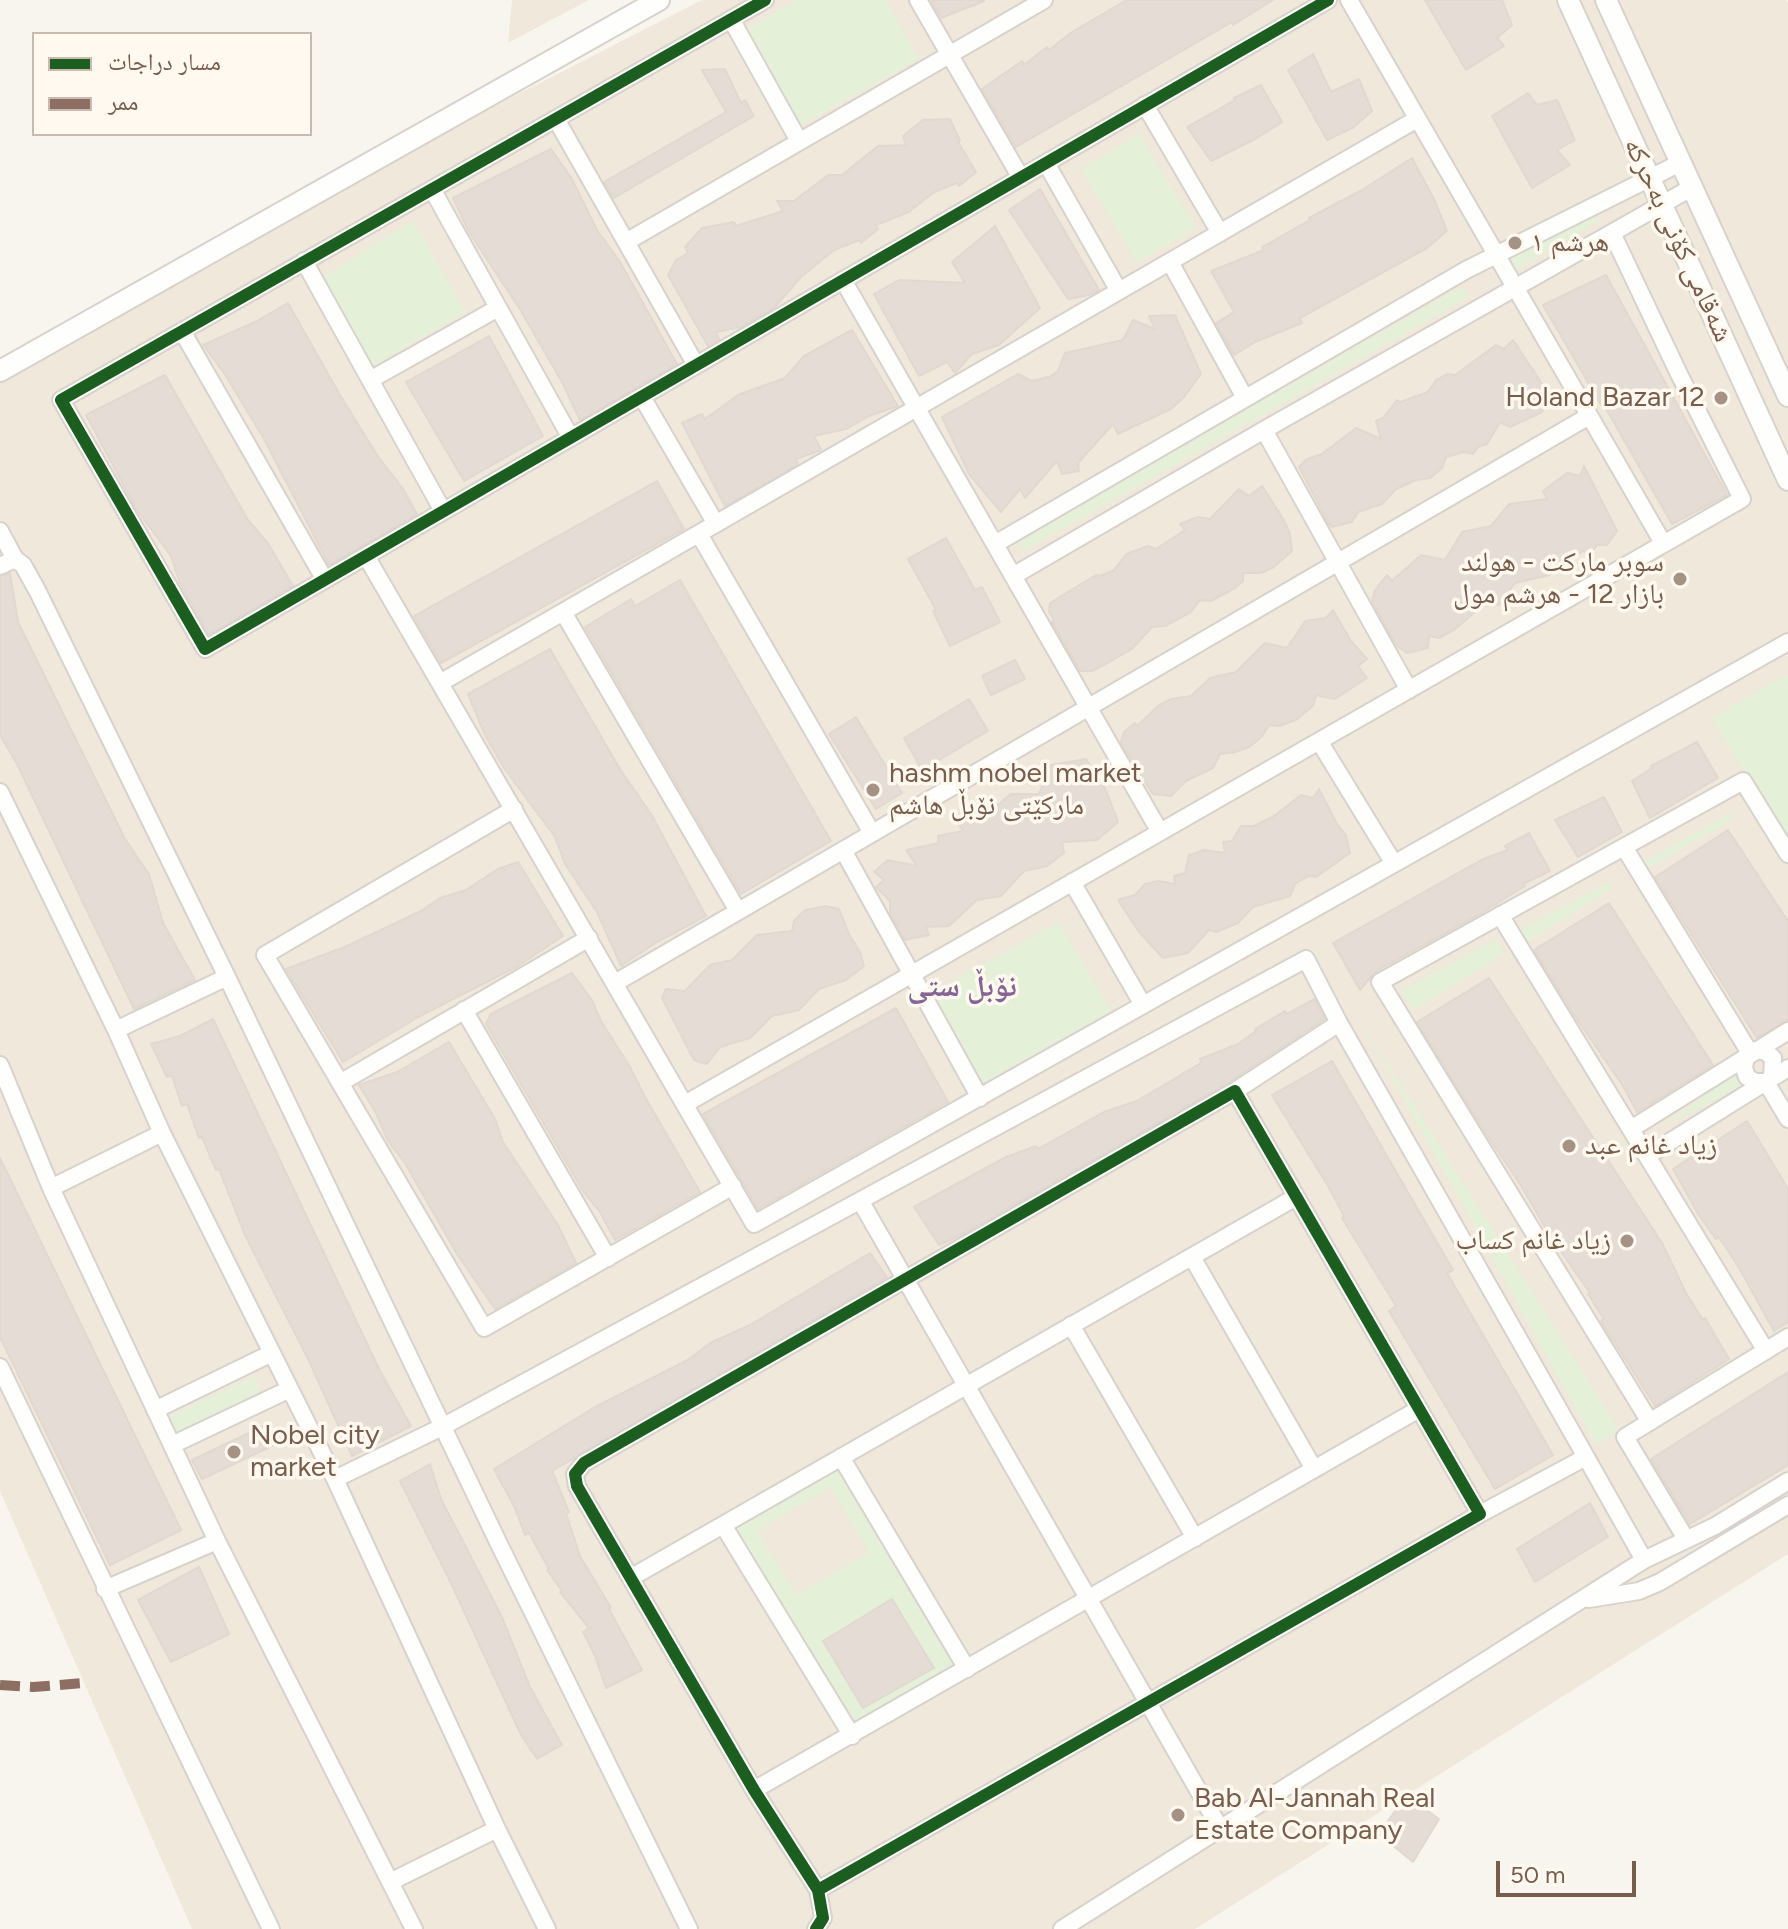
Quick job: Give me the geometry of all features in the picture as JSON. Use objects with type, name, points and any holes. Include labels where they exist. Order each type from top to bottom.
[{"type":"street","points":[[0,371],[659,0]]},
{"type":"street","points":[[765,0],[61,400],[205,649],[1328,0]]},
{"type":"street","points":[[918,0],[1021,178]]},
{"type":"street","points":[[626,242],[1044,0]]},
{"type":"street","points":[[1349,0],[1663,543]]},
{"type":"street","name":"شەقامی کۆنی بەحرکە","points":[[1568,0],[1788,480]]},
{"type":"street","name":"شەقامی کۆنی بەحرکە","points":[[1606,0],[1788,396]]},
{"type":"street","points":[[731,19],[799,141]]},
{"type":"street","points":[[1145,105],[1220,233]]},
{"type":"street","points":[[556,119],[696,365]]},
{"type":"street","points":[[440,683],[1417,119]]},
{"type":"street","points":[[1046,163],[1119,291]]},
{"type":"street","points":[[995,544],[1496,253],[1680,163]]},
{"type":"street","points":[[1013,576],[1514,286],[1691,188]]},
{"type":"street","points":[[432,189],[571,438]]},
{"type":"street","points":[[685,1104],[1742,499],[1612,233]]},
{"type":"street","points":[[304,261],[443,511]]},
{"type":"street","points":[[1170,262],[1245,398]]},
{"type":"street","points":[[843,280],[1160,832]]},
{"type":"street","points":[[370,380],[498,308]]},
{"type":"street","points":[[182,331],[325,580]]},
{"type":"street","points":[[642,397],[716,524]]},
{"type":"street","points":[[615,983],[1589,416]]},
{"type":"street","points":[[1264,430],[1409,690]]},
{"type":"street","points":[[0,531],[7,563],[23,565],[37,590],[689,1929]]},
{"type":"street","points":[[699,534],[872,833]]},
{"type":"street","points":[[366,556],[754,1224],[1788,642]]},
{"type":"street","points":[[563,612],[738,911]]},
{"type":"street","points":[[1319,741],[1393,862]]},
{"type":"street","points":[[1650,1422],[1380,982],[1743,781],[1788,854]]},
{"type":"street","points":[[0,792],[116,1030],[162,1133],[335,1479],[497,1829],[547,1929]]},
{"type":"street","points":[[514,809],[265,955],[484,1328],[733,1186]]},
{"type":"street","points":[[1624,847],[1751,1053]]},
{"type":"street","points":[[843,850],[980,1098]]},
{"type":"street","points":[[1072,882],[1143,1005]]},
{"type":"street","points":[[1500,915],[1766,1351]]},
{"type":"street","points":[[340,1083],[589,938]]},
{"type":"street","points":[[335,1479],[442,1427],[1306,959],[1339,1023],[1644,1560]]},
{"type":"street","points":[[116,1030],[227,977]]},
{"type":"street","points":[[464,1010],[608,1258]]},
{"type":"street","points":[[816,1929],[823,1918],[818,1890],[754,1790],[577,1486],[575,1474],[584,1463],[1235,1091],[1339,1023]]},
{"type":"street","points":[[1631,1129],[1788,1031]]},
{"type":"street","points":[[1751,1053],[1766,1052],[1773,1058],[1775,1067],[1769,1080]]},
{"type":"street","points":[[1751,1053],[1744,1068],[1747,1077],[1755,1082],[1769,1080]]},
{"type":"street","points":[[0,1065],[4,1084],[51,1188],[217,1541],[414,1929]]},
{"type":"street","points":[[1647,1156],[1788,1068]]},
{"type":"street","points":[[1769,1080],[1788,1119]]},
{"type":"street","points":[[1235,1091],[1480,1514]]},
{"type":"street","points":[[51,1188],[162,1133]]},
{"type":"street","points":[[632,1577],[1296,1197]]},
{"type":"street","points":[[861,1202],[1221,1830]]},
{"type":"street","points":[[1192,1257],[1314,1469]]},
{"type":"street","points":[[1071,1325],[1195,1538]]},
{"type":"street","points":[[1686,1539],[1625,1437],[1788,1337]]},
{"type":"street","points":[[155,1410],[272,1353]]},
{"type":"street","points":[[0,1367],[271,1929]]},
{"type":"street","points":[[172,1445],[290,1389]]},
{"type":"street","points":[[754,1790],[1419,1409]]},
{"type":"street","points":[[841,1457],[967,1669]]},
{"type":"street","points":[[818,1890],[1480,1514],[1586,1457]]},
{"type":"street","points":[[1062,1929],[1644,1560],[1715,1526],[1788,1481]]},
{"type":"street","points":[[1579,1602],[1639,1591],[1660,1582],[1788,1505]]},
{"type":"street","points":[[723,1525],[852,1736]]},
{"type":"street","points":[[105,1589],[217,1541]]},
{"type":"street","points":[[390,1882],[497,1829]]},
{"type":"shaded area","points":[[512,0],[589,0],[508,43]]},
{"type":"shaded area","points":[[702,0],[1785,0],[1788,3],[1788,1554],[1195,1929],[192,1929],[0,1491],[0,359]]},
{"type":"green space","points":[[796,0],[885,0],[919,59],[801,125],[747,29]]},
{"type":"green space","points":[[1139,134],[1196,228],[1137,263],[1081,169]]},
{"type":"green space","points":[[1593,211],[1598,221],[1510,273],[1502,262]]},
{"type":"green space","points":[[413,220],[465,312],[373,366],[322,278]]},
{"type":"green space","points":[[1462,286],[1469,297],[1024,551],[1017,542]]},
{"type":"green space","points":[[1788,674],[1788,843],[1711,718]]},
{"type":"green space","points":[[1733,812],[1735,818],[1640,873],[1637,866]]},
{"type":"green space","points":[[1609,882],[1612,888],[1521,946],[1514,933]]},
{"type":"green space","points":[[1059,922],[1111,1011],[981,1084],[929,994]]},
{"type":"green space","points":[[1496,939],[1504,953],[1414,1011],[1401,991]]},
{"type":"green space","points":[[1357,1015],[1620,1431],[1596,1445]]},
{"type":"green space","points":[[1735,1075],[1741,1088],[1659,1127]]},
{"type":"green space","points":[[254,1377],[262,1394],[176,1435],[167,1417]]},
{"type":"green space","points":[[841,1457],[967,1669],[852,1736],[723,1525]],"holes":[[[830,1487],[869,1552],[797,1595],[757,1531]],[[892,1600],[934,1667],[863,1708],[823,1640]]]},
{"type":"building","points":[[931,0],[984,0],[984,1],[941,18]]},
{"type":"building","points":[[1127,0],[1273,0],[1016,147],[982,89],[1022,61],[1024,65],[1047,47],[1049,50],[1072,32]]},
{"type":"building","points":[[1425,0],[1502,0],[1512,25],[1497,38],[1504,46],[1466,70]]},
{"type":"building","points":[[1313,54],[1331,92],[1359,79],[1372,111],[1354,127],[1327,140],[1288,70]]},
{"type":"building","points":[[725,69],[741,103],[745,100],[754,116],[614,198],[604,182],[726,112],[702,70]]},
{"type":"building","points":[[1261,85],[1282,122],[1211,161],[1187,127]]},
{"type":"building","points":[[1528,93],[1537,105],[1557,100],[1575,140],[1557,150],[1570,165],[1532,188],[1492,116]]},
{"type":"building","points":[[950,119],[958,142],[976,172],[959,186],[957,183],[934,192],[909,212],[876,225],[878,229],[861,243],[860,240],[834,250],[801,277],[775,307],[741,327],[716,332],[719,339],[708,346],[668,275],[676,260],[688,253],[685,247],[702,228],[734,222],[736,226],[783,211],[777,201],[794,201],[828,175],[842,175],[878,146],[906,145],[903,136],[923,120]]},
{"type":"building","points":[[551,149],[572,179],[597,230],[620,262],[677,364],[580,420],[562,382],[521,311],[469,232],[453,198]]},
{"type":"building","points":[[1412,158],[1447,231],[1427,248],[1300,318],[1302,323],[1255,342],[1234,355],[1216,323],[1234,312],[1211,271],[1264,250],[1262,247]]},
{"type":"building","points":[[1040,189],[1099,290],[1090,295],[1068,299],[1009,210]]},
{"type":"building","points":[[995,226],[1040,308],[999,345],[972,354],[955,373],[947,362],[919,376],[874,294],[899,280],[965,283],[952,262]]},
{"type":"building","points":[[1606,275],[1727,495],[1672,524],[1543,305]]},
{"type":"building","points":[[288,303],[340,395],[417,514],[329,565],[263,437],[203,345],[255,322]]},
{"type":"building","points":[[1175,315],[1201,374],[1184,397],[1171,409],[1118,434],[1113,424],[1078,463],[1079,471],[1062,474],[1057,461],[1025,498],[1020,489],[1001,512],[969,474],[942,417],[1018,374],[1032,381],[1049,377],[1058,371],[1065,353],[1123,340],[1133,320],[1155,329],[1149,316]]},
{"type":"building","points":[[852,330],[898,406],[869,416],[846,429],[814,436],[821,450],[796,459],[798,464],[725,506],[682,423],[702,414],[705,419],[738,395],[785,378],[804,356]]},
{"type":"building","points":[[489,336],[543,436],[464,481],[406,382]]},
{"type":"building","points":[[1513,340],[1545,388],[1547,402],[1542,412],[1510,427],[1500,422],[1487,444],[1478,447],[1473,454],[1464,452],[1446,457],[1442,468],[1430,478],[1416,480],[1396,489],[1382,504],[1358,512],[1352,522],[1332,527],[1299,467],[1356,428],[1381,439],[1376,421],[1383,418],[1397,400],[1400,402],[1428,392],[1436,380],[1448,374],[1455,375],[1496,345],[1504,349]]},
{"type":"building","points":[[165,375],[248,520],[267,542],[293,586],[209,634],[180,583],[171,556],[137,510],[86,415]]},
{"type":"building","points":[[1584,466],[1617,531],[1607,545],[1597,545],[1591,554],[1583,551],[1550,575],[1515,583],[1499,605],[1482,606],[1454,630],[1439,638],[1429,636],[1428,648],[1407,653],[1396,645],[1372,601],[1375,590],[1387,575],[1392,581],[1421,555],[1445,560],[1462,532],[1491,526],[1509,504],[1547,499],[1543,491],[1567,473],[1580,476]]},
{"type":"building","points":[[657,481],[684,529],[441,663],[414,616]]},
{"type":"building","points":[[1262,486],[1284,520],[1292,551],[1274,567],[1261,573],[1243,573],[1243,581],[1235,588],[1211,601],[1200,600],[1191,612],[1165,626],[1152,627],[1132,649],[1104,665],[1092,671],[1080,671],[1052,622],[1050,603],[1096,575],[1114,570],[1126,554],[1148,546],[1156,549],[1185,530],[1180,524],[1198,517],[1210,519],[1239,489],[1249,496]]},
{"type":"building","points":[[946,538],[975,590],[982,587],[1000,622],[950,646],[933,611],[936,610],[908,559]]},
{"type":"building","points":[[10,573],[18,622],[125,839],[149,874],[163,923],[195,980],[134,1009],[17,764],[0,735],[0,577]]},
{"type":"building","points":[[680,580],[831,841],[741,894],[585,627],[631,599],[635,606]]},
{"type":"building","points":[[1333,610],[1351,641],[1367,659],[1358,666],[1367,678],[1335,699],[1316,695],[1313,706],[1296,720],[1279,726],[1269,725],[1251,746],[1220,754],[1213,768],[1186,781],[1171,796],[1153,794],[1137,770],[1140,768],[1134,764],[1121,742],[1124,732],[1135,723],[1137,726],[1158,706],[1171,699],[1191,696],[1210,678],[1236,672],[1265,643],[1287,648],[1305,621],[1326,618]]},
{"type":"building","points":[[550,649],[620,769],[651,814],[706,916],[657,942],[621,966],[597,912],[565,864],[555,837],[504,768],[485,735],[468,694]]},
{"type":"building","points":[[1015,660],[1025,679],[991,695],[982,676]]},
{"type":"building","points":[[969,699],[988,731],[922,770],[904,738]]},
{"type":"building","points":[[856,717],[902,793],[876,809],[829,734]]},
{"type":"building","points":[[1697,742],[1718,778],[1650,818],[1632,781],[1651,766]]},
{"type":"building","points":[[1086,759],[1106,790],[1118,822],[1097,840],[1062,842],[1064,853],[1047,866],[1024,871],[1001,896],[977,900],[949,926],[926,927],[929,935],[905,940],[890,913],[890,901],[876,887],[884,880],[874,872],[888,860],[917,866],[906,850],[939,843],[938,836],[963,831],[956,819],[983,817],[1011,794],[1039,794],[1051,765]]},
{"type":"building","points":[[1319,789],[1346,835],[1350,853],[1316,877],[1309,876],[1295,884],[1290,896],[1253,907],[1238,923],[1216,932],[1209,930],[1188,953],[1163,958],[1139,932],[1118,900],[1135,895],[1145,884],[1158,881],[1175,884],[1174,876],[1185,873],[1189,855],[1204,850],[1225,853],[1223,842],[1232,841],[1241,826],[1254,826],[1274,816],[1301,795],[1313,798]]},
{"type":"building","points":[[1604,797],[1622,832],[1578,857],[1555,820]]},
{"type":"building","points":[[1728,830],[1788,921],[1788,1020],[1757,1038],[1655,877]]},
{"type":"building","points":[[1529,833],[1550,871],[1385,966],[1374,973],[1360,990],[1333,943],[1483,859],[1508,850],[1505,846]]},
{"type":"building","points":[[518,862],[563,936],[518,966],[420,1016],[343,1062],[286,969],[347,946],[421,911],[440,898],[466,890],[498,869]]},
{"type":"building","points":[[1609,903],[1713,1065],[1637,1112],[1534,950]]},
{"type":"building","points":[[826,906],[839,909],[864,966],[846,980],[819,989],[799,1010],[772,1016],[750,1038],[720,1047],[707,1064],[694,1060],[662,998],[666,989],[685,991],[710,965],[732,960],[757,935],[792,931],[794,921],[805,910]]},
{"type":"building","points":[[572,973],[592,1000],[601,1021],[700,1192],[615,1240],[486,1024],[491,1014]]},
{"type":"building","points":[[1489,978],[1662,1243],[1686,1293],[1729,1359],[1655,1406],[1601,1321],[1604,1319],[1590,1293],[1552,1239],[1417,1022]]},
{"type":"building","points":[[1314,999],[1325,1019],[1229,1082],[959,1236],[939,1245],[914,1207],[1006,1157],[1036,1146],[1038,1149],[1104,1112],[1137,1101],[1201,1063],[1200,1059],[1238,1044],[1255,1029],[1285,1011],[1287,1014]]},
{"type":"building","points":[[896,1008],[948,1102],[758,1209],[703,1114]]},
{"type":"building","points":[[213,1019],[379,1369],[411,1426],[352,1456],[310,1363],[245,1235],[219,1169],[216,1170],[202,1137],[199,1138],[187,1104],[182,1106],[172,1076],[167,1077],[151,1044],[180,1036]]},
{"type":"building","points":[[449,1042],[495,1119],[503,1142],[558,1225],[576,1263],[495,1309],[457,1254],[405,1163],[388,1141],[359,1085],[397,1072]]},
{"type":"building","points":[[1332,1061],[1453,1270],[1447,1273],[1553,1455],[1495,1489],[1389,1311],[1396,1306],[1272,1095]]},
{"type":"building","points":[[1747,1121],[1788,1189],[1788,1322],[1774,1331],[1738,1266],[1719,1237],[1716,1239],[1700,1217],[1673,1169]]},
{"type":"building","points":[[0,1158],[181,1530],[110,1565],[0,1337]]},
{"type":"building","points":[[870,1253],[887,1277],[552,1471],[569,1512],[566,1513],[580,1556],[642,1670],[606,1688],[583,1632],[589,1628],[560,1592],[529,1533],[525,1535],[494,1469],[595,1407],[686,1361],[712,1342],[750,1325]]},
{"type":"building","points":[[1788,1372],[1788,1465],[1690,1524],[1651,1459]]},
{"type":"building","name":"Nobel city market","points":[[268,1424],[276,1444],[202,1479],[192,1460]]},
{"type":"building","points":[[430,1464],[441,1499],[502,1617],[530,1687],[562,1745],[537,1759],[521,1735],[400,1481]]},
{"type":"building","points":[[1590,1503],[1608,1537],[1535,1582],[1517,1549]]},
{"type":"building","points":[[199,1567],[229,1634],[171,1662],[138,1600]]},
{"type":"building","points":[[892,1599],[934,1668],[863,1708],[823,1641]]},
{"type":"building","points":[[1406,1795],[1439,1819],[1413,1862],[1379,1834]]},
{"type":"marked path","points":[[0,1685],[33,1687],[84,1683]]},
{"type":"cycle path","points":[[765,0],[61,400],[205,649],[1328,0]]},
{"type":"cycle path","points":[[816,1929],[823,1918],[818,1890],[754,1790],[577,1486],[575,1474],[584,1463],[1235,1091],[1480,1514],[818,1890]]},
{"type":"place","name":"هرشم ١","points":[[1515,243]]},
{"type":"place","name":"Holand Bazar 12","points":[[1721,398]]},
{"type":"place","name":"سوبر ماركت - هولند بازار 12 - هرشم مول","points":[[1680,579]]},
{"type":"place","name":"hashm nobel market مارکێتی نۆبڵ هاشم","points":[[873,790]]},
{"type":"place","name":"زياد غانم عبد","points":[[1569,1146]]},
{"type":"place","name":"زياد غانم كساب","points":[[1627,1241]]},
{"type":"place","name":"Nobel city market","points":[[234,1452]]},
{"type":"place","name":"Bab Al-Jannah Real Estate Company","points":[[1178,1815]]},
{"type":"district","name":"نۆبڵ ستی","points":[[962,987]]}]
